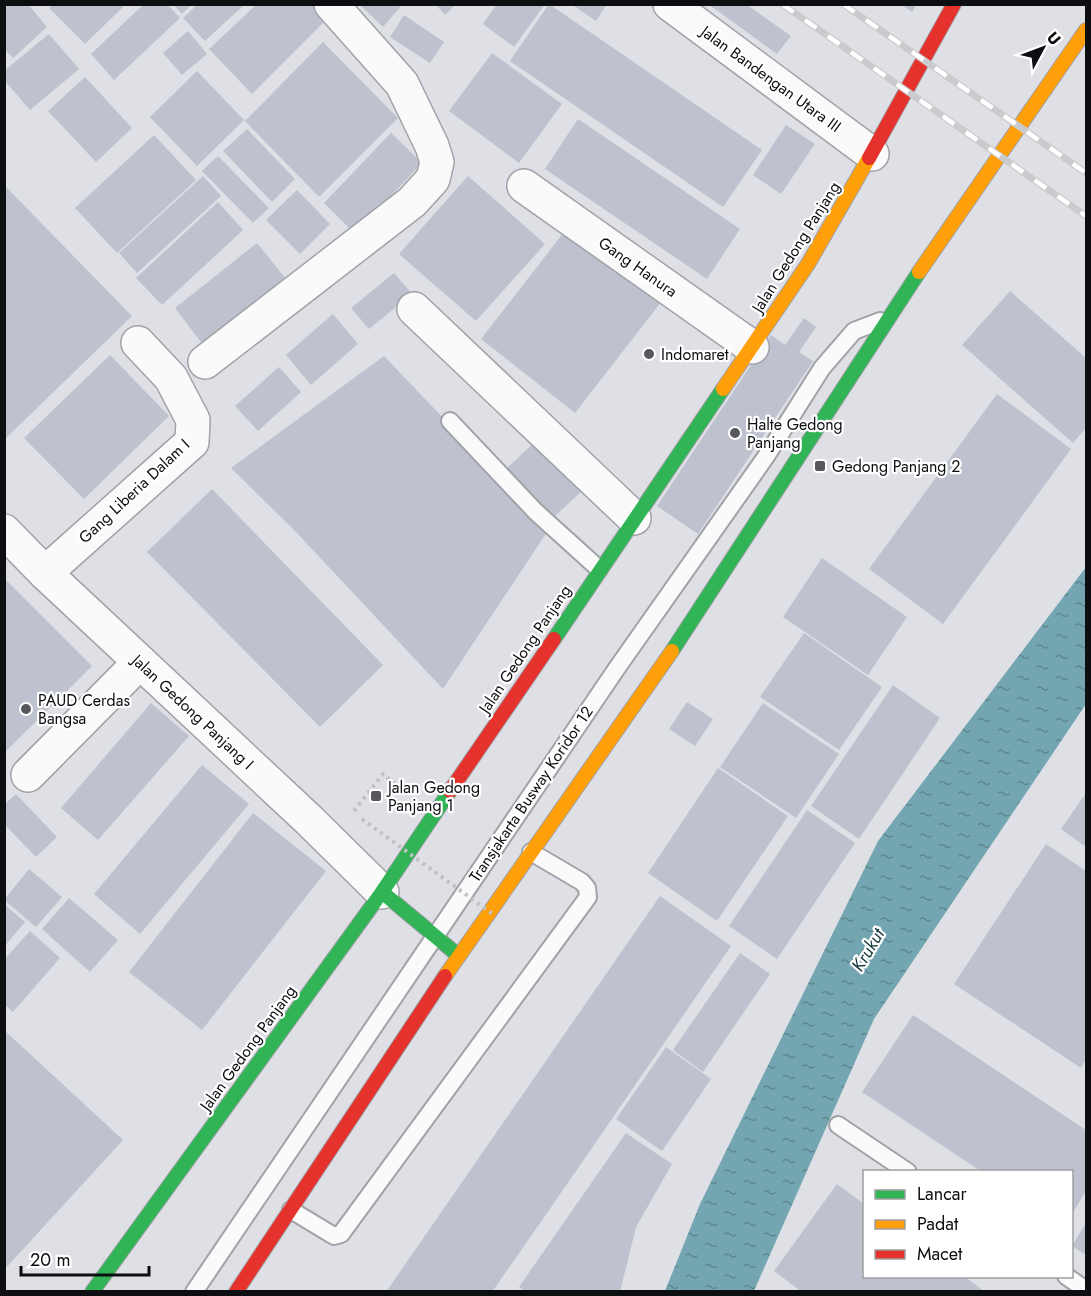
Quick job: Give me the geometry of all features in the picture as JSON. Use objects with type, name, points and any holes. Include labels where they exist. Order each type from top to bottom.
[{"type":"main road","name":"Jalan Gedong Panjang","points":[[92,1292],[382,892],[599,568],[808,264],[872,154],[954,4]]},
{"type":"main road","points":[[241,1290],[291,1210],[459,956],[665,662],[887,318],[1086,30]]},
{"type":"main road","points":[[382,892],[459,956]]},
{"type":"street","points":[[205,362],[412,202],[433,179],[437,162],[432,146],[402,84],[331,4]]},
{"type":"street","name":"Jalan Bandengan Utara III","points":[[670,4],[872,154]]},
{"type":"street","name":"Gang Hanura","points":[[524,186],[752,347]]},
{"type":"street","points":[[414,309],[633,518]]},
{"type":"street","name":"Gang Liberia Dalam I","points":[[45,573],[192,442],[193,420],[171,378],[138,342]]},
{"type":"street","name":"Jalan Gedong Panjang I","points":[[4,531],[45,573],[382,892]]},
{"type":"street","points":[[28,775],[140,662]]},
{"type":"lane","name":"Transjakarta Busway Koridor 12","points":[[194,1292],[617,668],[767,455],[822,368],[854,330],[887,318]]},
{"type":"lane","points":[[450,421],[536,512],[599,568]]},
{"type":"lane","points":[[291,1210],[334,1236],[341,1234],[588,897],[587,888],[582,882],[531,852]]},
{"type":"lane","points":[[838,1125],[905,1170]]},
{"type":"lane","points":[[1069,1278],[1086,1290]]},
{"type":"path","points":[[353,812],[383,774]]},
{"type":"path","points":[[362,819],[494,915]]},
{"type":"water","name":"Krukut","points":[[1086,567],[1086,704],[874,1019],[754,1291],[665,1291],[700,1204],[878,841]]},
{"type":"building","points":[[4,4],[28,4],[47,27],[13,58],[4,49]]},
{"type":"building","points":[[53,4],[126,4],[85,44],[49,8]]},
{"type":"building","points":[[144,4],[167,4],[180,18],[114,80],[91,54]]},
{"type":"building","points":[[173,4],[192,4],[182,14]]},
{"type":"building","points":[[198,4],[245,4],[205,41],[183,18]]},
{"type":"building","points":[[257,4],[319,4],[330,16],[252,94],[209,49]]},
{"type":"building","points":[[359,4],[403,4],[383,27]]},
{"type":"building","points":[[435,4],[456,4],[445,15]]},
{"type":"building","points":[[497,4],[545,4],[514,47],[483,24]]},
{"type":"building","points":[[549,4],[762,150],[723,207],[510,61]]},
{"type":"building","points":[[571,4],[607,4],[596,21]]},
{"type":"building","points":[[708,4],[746,4],[791,36],[777,54]]},
{"type":"building","points":[[900,4],[917,4],[912,12]]},
{"type":"building","points":[[404,15],[444,42],[430,63],[390,37]]},
{"type":"building","points":[[188,31],[207,54],[182,75],[163,53]]},
{"type":"building","points":[[49,34],[79,69],[30,110],[4,80],[4,71]]},
{"type":"building","points":[[323,42],[398,118],[319,197],[245,121]]},
{"type":"building","points":[[492,53],[562,104],[519,163],[449,111]]},
{"type":"building","points":[[197,71],[244,120],[197,166],[150,117]]},
{"type":"building","points":[[85,77],[132,128],[96,162],[48,111]]},
{"type":"building","points":[[578,119],[740,229],[707,279],[545,169]]},
{"type":"building","points":[[786,125],[815,144],[781,194],[753,175]]},
{"type":"building","points":[[247,129],[295,179],[272,202],[223,151]]},
{"type":"building","points":[[391,133],[422,163],[355,234],[324,203]]},
{"type":"building","points":[[154,135],[196,180],[117,253],[75,208]]},
{"type":"building","points":[[218,156],[269,208],[253,223],[202,171]]},
{"type":"building","points":[[203,176],[221,196],[137,273],[119,253]]},
{"type":"building","points":[[468,176],[545,244],[476,321],[399,254]]},
{"type":"building","points":[[4,185],[132,316],[4,440]]},
{"type":"building","points":[[297,190],[330,224],[300,254],[266,220]]},
{"type":"building","points":[[218,202],[243,230],[162,305],[136,278]]},
{"type":"building","points":[[571,223],[665,297],[575,413],[481,339]]},
{"type":"building","points":[[257,243],[287,280],[204,346],[175,308]]},
{"type":"building","points":[[394,273],[412,294],[369,329],[351,308]]},
{"type":"building","points":[[1010,291],[1086,358],[1086,428],[1073,443],[962,345]]},
{"type":"building","points":[[333,314],[358,344],[311,385],[286,355]]},
{"type":"building","name":"Halte Gedong Panjang","points":[[804,318],[816,327],[799,352],[813,361],[698,534],[657,506],[771,335],[785,345]]},
{"type":"building","points":[[110,355],[169,416],[84,499],[24,438]]},
{"type":"building","points":[[384,356],[549,529],[443,689],[295,531],[231,468]]},
{"type":"building","points":[[279,367],[301,392],[258,431],[235,406]]},
{"type":"building","points":[[997,394],[1071,449],[943,624],[869,569]]},
{"type":"building","points":[[539,438],[586,487],[550,521],[504,471]]},
{"type":"building","points":[[212,489],[383,665],[320,727],[147,552]]},
{"type":"building","points":[[822,558],[907,617],[868,675],[783,617]]},
{"type":"building","name":"PAUD Cerdas Bangsa","points":[[4,578],[92,666],[4,753]]},
{"type":"building","points":[[804,633],[882,687],[839,750],[760,697]]},
{"type":"building","points":[[893,685],[940,718],[859,839],[811,806]]},
{"type":"building","points":[[687,702],[713,719],[695,746],[669,729]]},
{"type":"building","points":[[151,703],[189,736],[98,840],[61,808]]},
{"type":"building","points":[[763,703],[839,754],[796,818],[720,767]]},
{"type":"building","points":[[202,765],[249,804],[140,934],[94,894]]},
{"type":"building","points":[[718,768],[788,816],[717,921],[648,873]]},
{"type":"building","points":[[1086,793],[1086,847],[1061,829]]},
{"type":"building","points":[[16,794],[57,837],[36,857],[4,824],[4,805]]},
{"type":"building","points":[[807,810],[855,843],[777,959],[729,926]]},
{"type":"building","points":[[253,813],[326,871],[202,1030],[129,972]]},
{"type":"building","points":[[1046,844],[1086,871],[1086,1059],[1081,1068],[954,984]]},
{"type":"building","points":[[29,869],[62,897],[36,927],[4,900]]},
{"type":"building","points":[[660,896],[731,946],[554,1203],[492,1292],[386,1292]]},
{"type":"building","points":[[69,898],[118,940],[90,972],[42,929]]},
{"type":"building","points":[[4,904],[25,922],[4,947]]},
{"type":"building","points":[[30,931],[60,958],[13,1012],[4,1004],[4,960]]},
{"type":"building","points":[[740,953],[770,974],[703,1072],[673,1050]]},
{"type":"building","points":[[913,1015],[1086,1130],[1086,1191],[1073,1212],[1073,1170],[979,1170],[862,1092]]},
{"type":"building","points":[[4,1030],[123,1140],[4,1270]]},
{"type":"building","points":[[666,1047],[711,1079],[662,1151],[616,1119]]},
{"type":"building","points":[[626,1133],[672,1164],[636,1227],[620,1292],[526,1292],[519,1287]]},
{"type":"building","points":[[837,1184],[863,1203],[863,1278],[967,1278],[985,1292],[802,1292],[774,1271]]},
{"type":"building","points":[[1086,1223],[1086,1255],[1073,1244]]},
{"type":"railway","points":[[782,4],[1086,216]]},
{"type":"railway","points":[[843,4],[1086,173]]},
{"type":"traffic: fast","points":[[672,651],[919,272]]},
{"type":"traffic: fast","points":[[554,639],[723,389]]},
{"type":"traffic: fast","points":[[92,1292],[382,892],[450,791]]},
{"type":"traffic: fast","points":[[382,892],[459,956]]},
{"type":"traffic: slow","points":[[919,272],[1086,30]]},
{"type":"traffic: slow","points":[[723,389],[808,264],[869,158]]},
{"type":"traffic: slow","points":[[445,976],[672,651]]},
{"type":"traffic: jam","points":[[869,158],[954,4]]},
{"type":"traffic: jam","points":[[450,791],[554,639]]},
{"type":"traffic: jam","points":[[236,1292],[445,976]]},
{"type":"place","name":"Indomaret","points":[[649,354]]},
{"type":"place","name":"Halte Gedong Panjang","points":[[735,433]]},
{"type":"place","name":"Gedong Panjang 2","points":[[820,466]]},
{"type":"place","name":"PAUD Cerdas Bangsa","points":[[26,709]]},
{"type":"place","name":"Jalan Gedong Panjang 1","points":[[376,796]]}]
